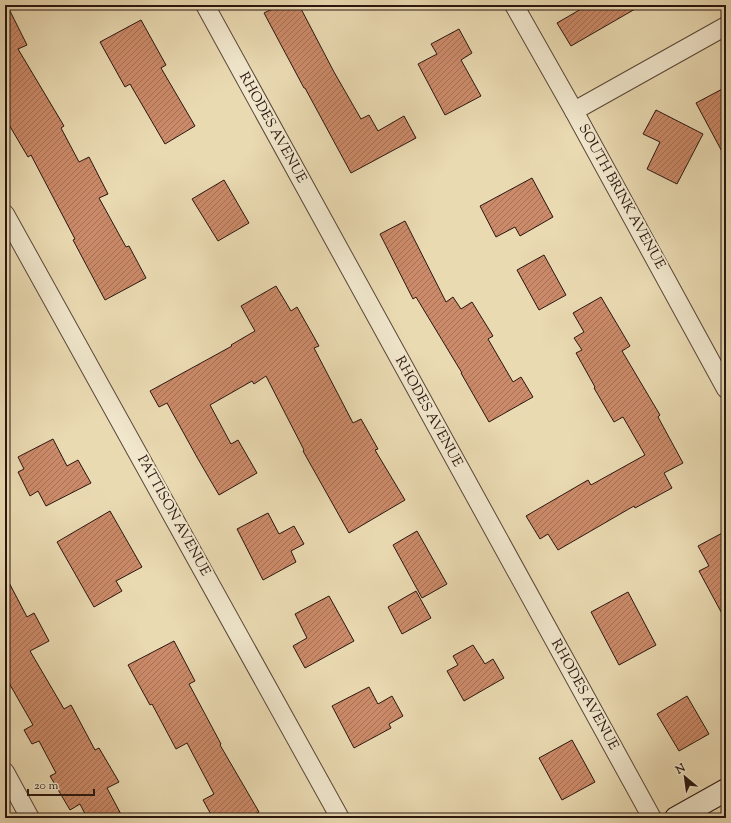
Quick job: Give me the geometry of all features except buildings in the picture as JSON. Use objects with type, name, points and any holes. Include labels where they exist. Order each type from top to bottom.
[{"type":"street","name":"RHODES AVENUE","points":[[205,5],[652,818]]},
{"type":"street","name":"SOUTH BRINK AVENUE","points":[[514,5],[574,111],[726,389]]},
{"type":"street","points":[[574,111],[726,26]]},
{"type":"street","name":"PATTISON AVENUE","points":[[5,214],[340,818]]},
{"type":"street","points":[[5,772],[30,818]]},
{"type":"street","points":[[676,818],[726,790]]}]
